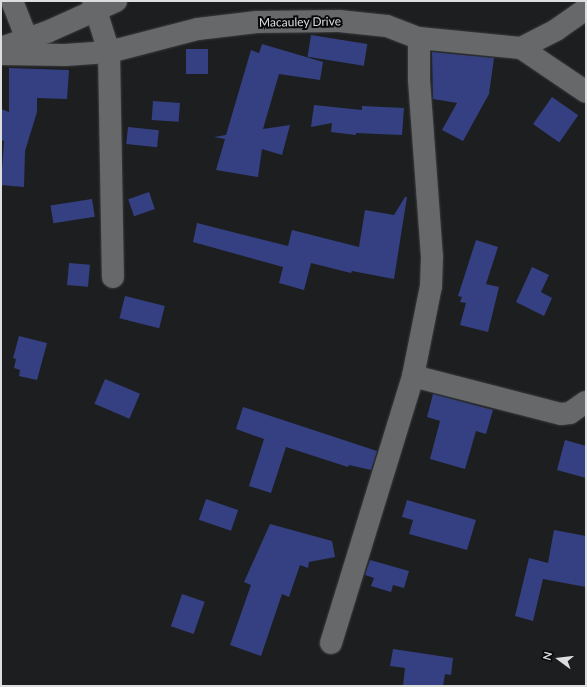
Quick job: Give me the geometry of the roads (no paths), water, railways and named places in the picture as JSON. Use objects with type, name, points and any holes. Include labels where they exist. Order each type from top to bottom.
[{"type":"street","points":[[12,1],[27,39]]},
{"type":"street","points":[[1,48],[27,39],[94,6],[116,1]]},
{"type":"street","points":[[94,6],[109,52],[112,277]]},
{"type":"street","points":[[521,48],[556,30],[586,10]]},
{"type":"street","name":"Macauley Drive","points":[[1,54],[65,55],[109,52],[198,29],[257,22],[339,21],[387,26],[419,38],[521,48],[586,92]]},
{"type":"street","points":[[331,643],[413,376],[431,286],[432,257],[419,80],[419,38]]},
{"type":"street","points":[[413,376],[561,414],[570,413],[586,402]]}]
